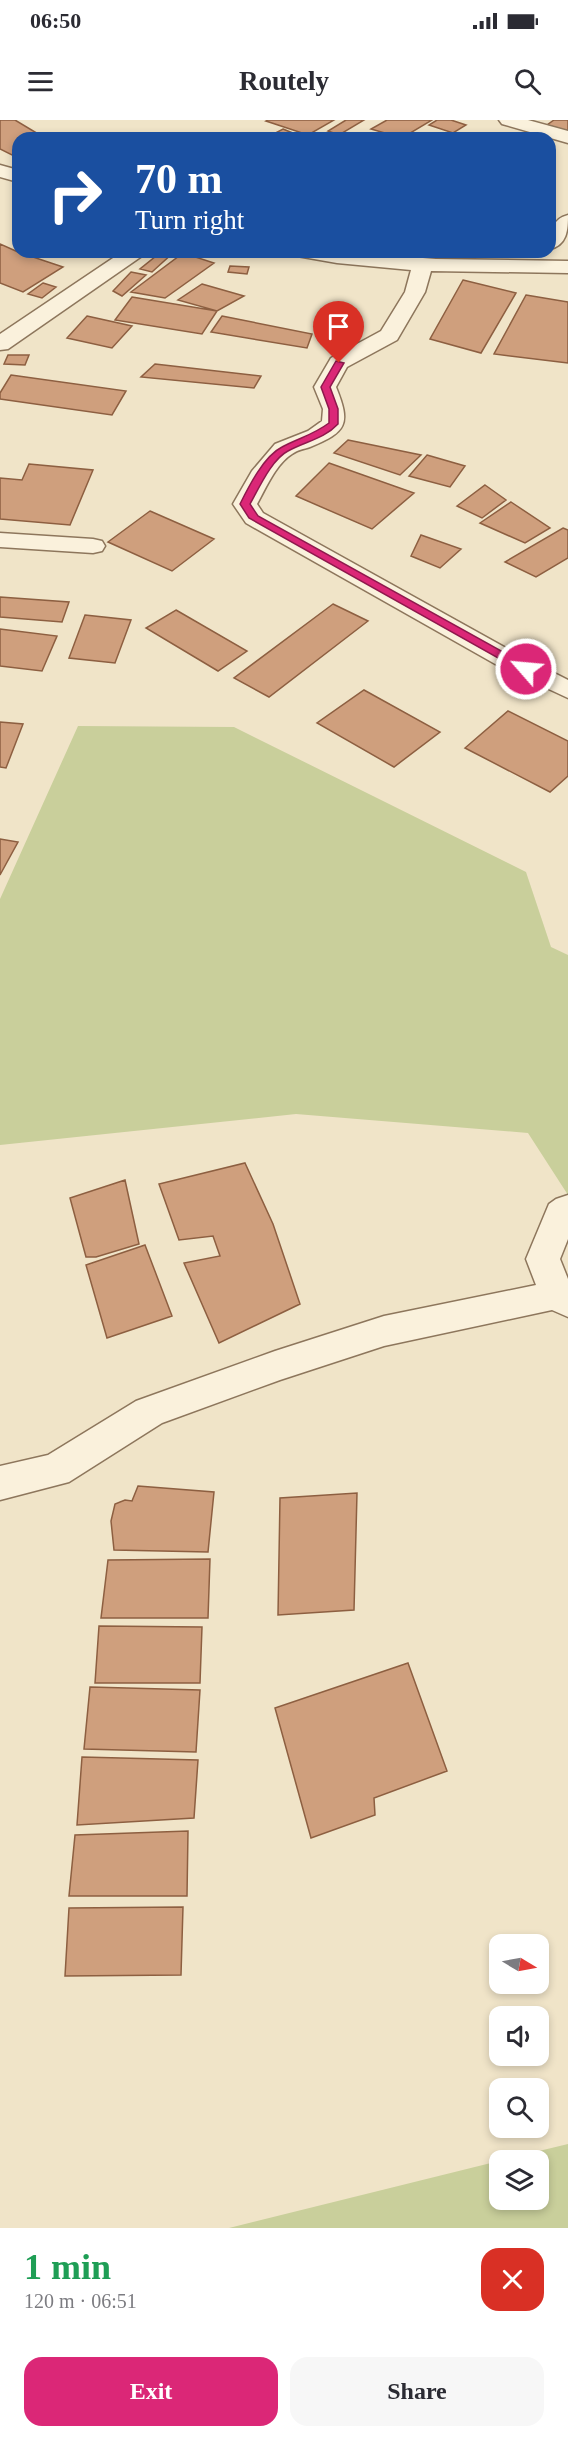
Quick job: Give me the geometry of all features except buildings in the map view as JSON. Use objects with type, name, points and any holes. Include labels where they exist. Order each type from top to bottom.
[{"type":"street","points":[[508,120],[550,132]]},
{"type":"street","points":[[556,236],[568,221]]},
{"type":"street","points":[[0,345],[126,258]]},
{"type":"street","points":[[336,258],[423,265],[568,266]]},
{"type":"street","points":[[554,258],[568,266]]},
{"type":"street","points":[[423,265],[415,292],[389,335],[339,363],[326,387],[334,409],[333,424],[316,436],[283,450],[260,476],[245,504],[254,518],[506,659],[568,690]]},
{"type":"street","points":[[0,540],[93,546]]},
{"type":"street","points":[[0,1483],[56,1470],[149,1412],[275,1366],[384,1331],[562,1299],[543,1259],[561,1214],[568,1208]]},
{"type":"green space","points":[[78,726],[234,727],[526,872],[551,947],[568,955],[568,1195],[528,1133],[296,1114],[0,1145],[0,899]]},
{"type":"green space","points":[[568,2144],[568,2228],[229,2228],[489,2163],[489,2210],[549,2210],[549,2150],[543,2150]]},
{"type":"route","points":[[339,363],[326,387],[334,409],[333,424],[316,436],[283,450],[260,476],[245,504],[254,518],[526,669]]}]
